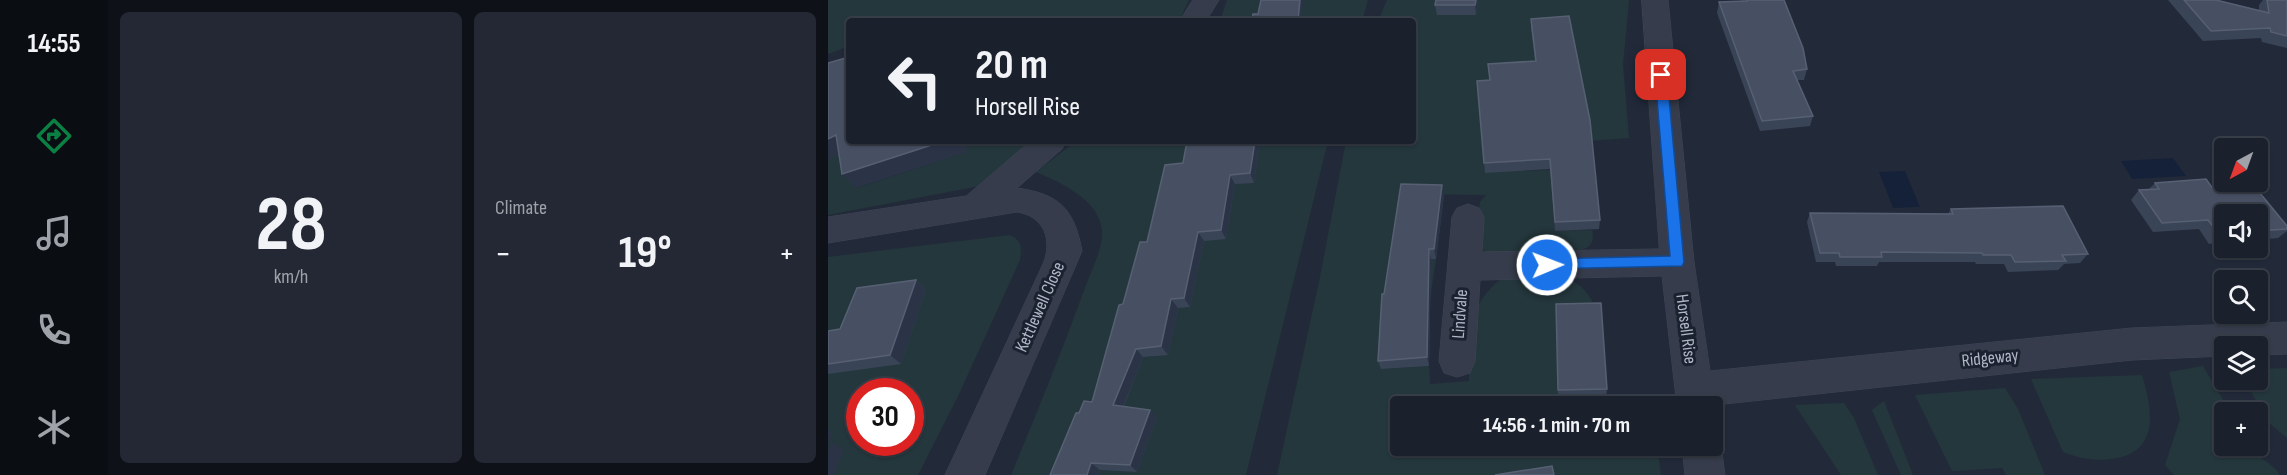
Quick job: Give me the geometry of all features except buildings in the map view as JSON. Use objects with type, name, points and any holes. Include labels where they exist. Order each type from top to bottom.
[{"type":"street","points":[[1195,18],[1206,0]]},
{"type":"street","name":"Horsell Rise","points":[[1655,0],[1677,262],[1695,396]]},
{"type":"street","points":[[974,207],[1048,144]]},
{"type":"street","name":"Kettlewell Close","points":[[828,230],[1017,200],[1037,203],[1060,226],[1065,251],[965,475]]},
{"type":"street","name":"Lindvale","points":[[1457,361],[1468,218]]},
{"type":"street","name":"Lindvale","points":[[1464,266],[1677,262]]},
{"type":"street","name":"Ridgeway","points":[[1711,396],[2133,344],[2287,338]]},
{"type":"street","points":[[1702,456],[1705,475]]},
{"type":"green space","points":[[828,0],[1189,0],[1180,18],[846,18],[846,47],[828,54]]},
{"type":"green space","points":[[1227,0],[1368,0],[1363,18],[1221,18]]},
{"type":"green space","points":[[1387,0],[1629,0],[1623,65],[1629,138],[1508,147],[1509,171],[1550,170],[1555,231],[1592,230],[1591,244],[1584,249],[1495,255],[1486,252],[1478,245],[1476,233],[1480,202],[1486,195],[1404,194],[1394,258],[1436,259],[1430,300],[1381,369],[1429,366],[1430,384],[1469,381],[1471,341],[1476,311],[1491,288],[1504,278],[1553,277],[1570,280],[1584,290],[1596,308],[1556,314],[1558,396],[1390,396],[1390,456],[1658,456],[1661,475],[1277,475],[1319,282],[1345,144],[1416,144],[1416,18],[1379,18]]},
{"type":"green space","points":[[850,144],[857,188],[966,152],[965,144],[1035,144],[990,184],[828,215],[828,151]]},
{"type":"green space","points":[[1072,144],[1327,144],[1246,475],[1011,475],[1058,359],[1096,260],[1102,238],[1100,220],[1087,201],[1067,187],[1036,172]]},
{"type":"green space","points":[[1010,235],[1017,240],[1021,251],[1020,260],[959,394],[918,475],[828,475],[828,257]]},
{"type":"green space","points":[[2203,366],[2214,385],[2214,390],[2217,390],[2224,402],[2214,402],[2214,456],[2259,456],[2280,475],[2174,475],[2165,465],[2180,419],[2169,372]]},
{"type":"green space","points":[[2287,368],[2287,438],[2268,422],[2268,402],[2257,402],[2250,390],[2268,390],[2268,369]]},
{"type":"green space","points":[[2142,375],[2150,413],[2146,436],[2140,446],[2131,453],[2103,460],[2083,458],[2063,452],[2031,379]]},
{"type":"green space","points":[[2005,388],[2018,409],[2045,475],[2006,475],[2002,468],[1952,471],[1915,395]]},
{"type":"green space","points":[[1884,401],[1913,475],[1901,475],[1872,410]]},
{"type":"green space","points":[[1844,403],[1854,418],[1878,475],[1841,475],[1795,405]]},
{"type":"water","points":[[2173,158],[2186,176],[2132,179],[2121,161]]},
{"type":"water","points":[[1905,171],[1920,207],[1893,208],[1879,172]]},
{"type":"route","points":[[1547,265],[1677,262],[1661,75]]}]
